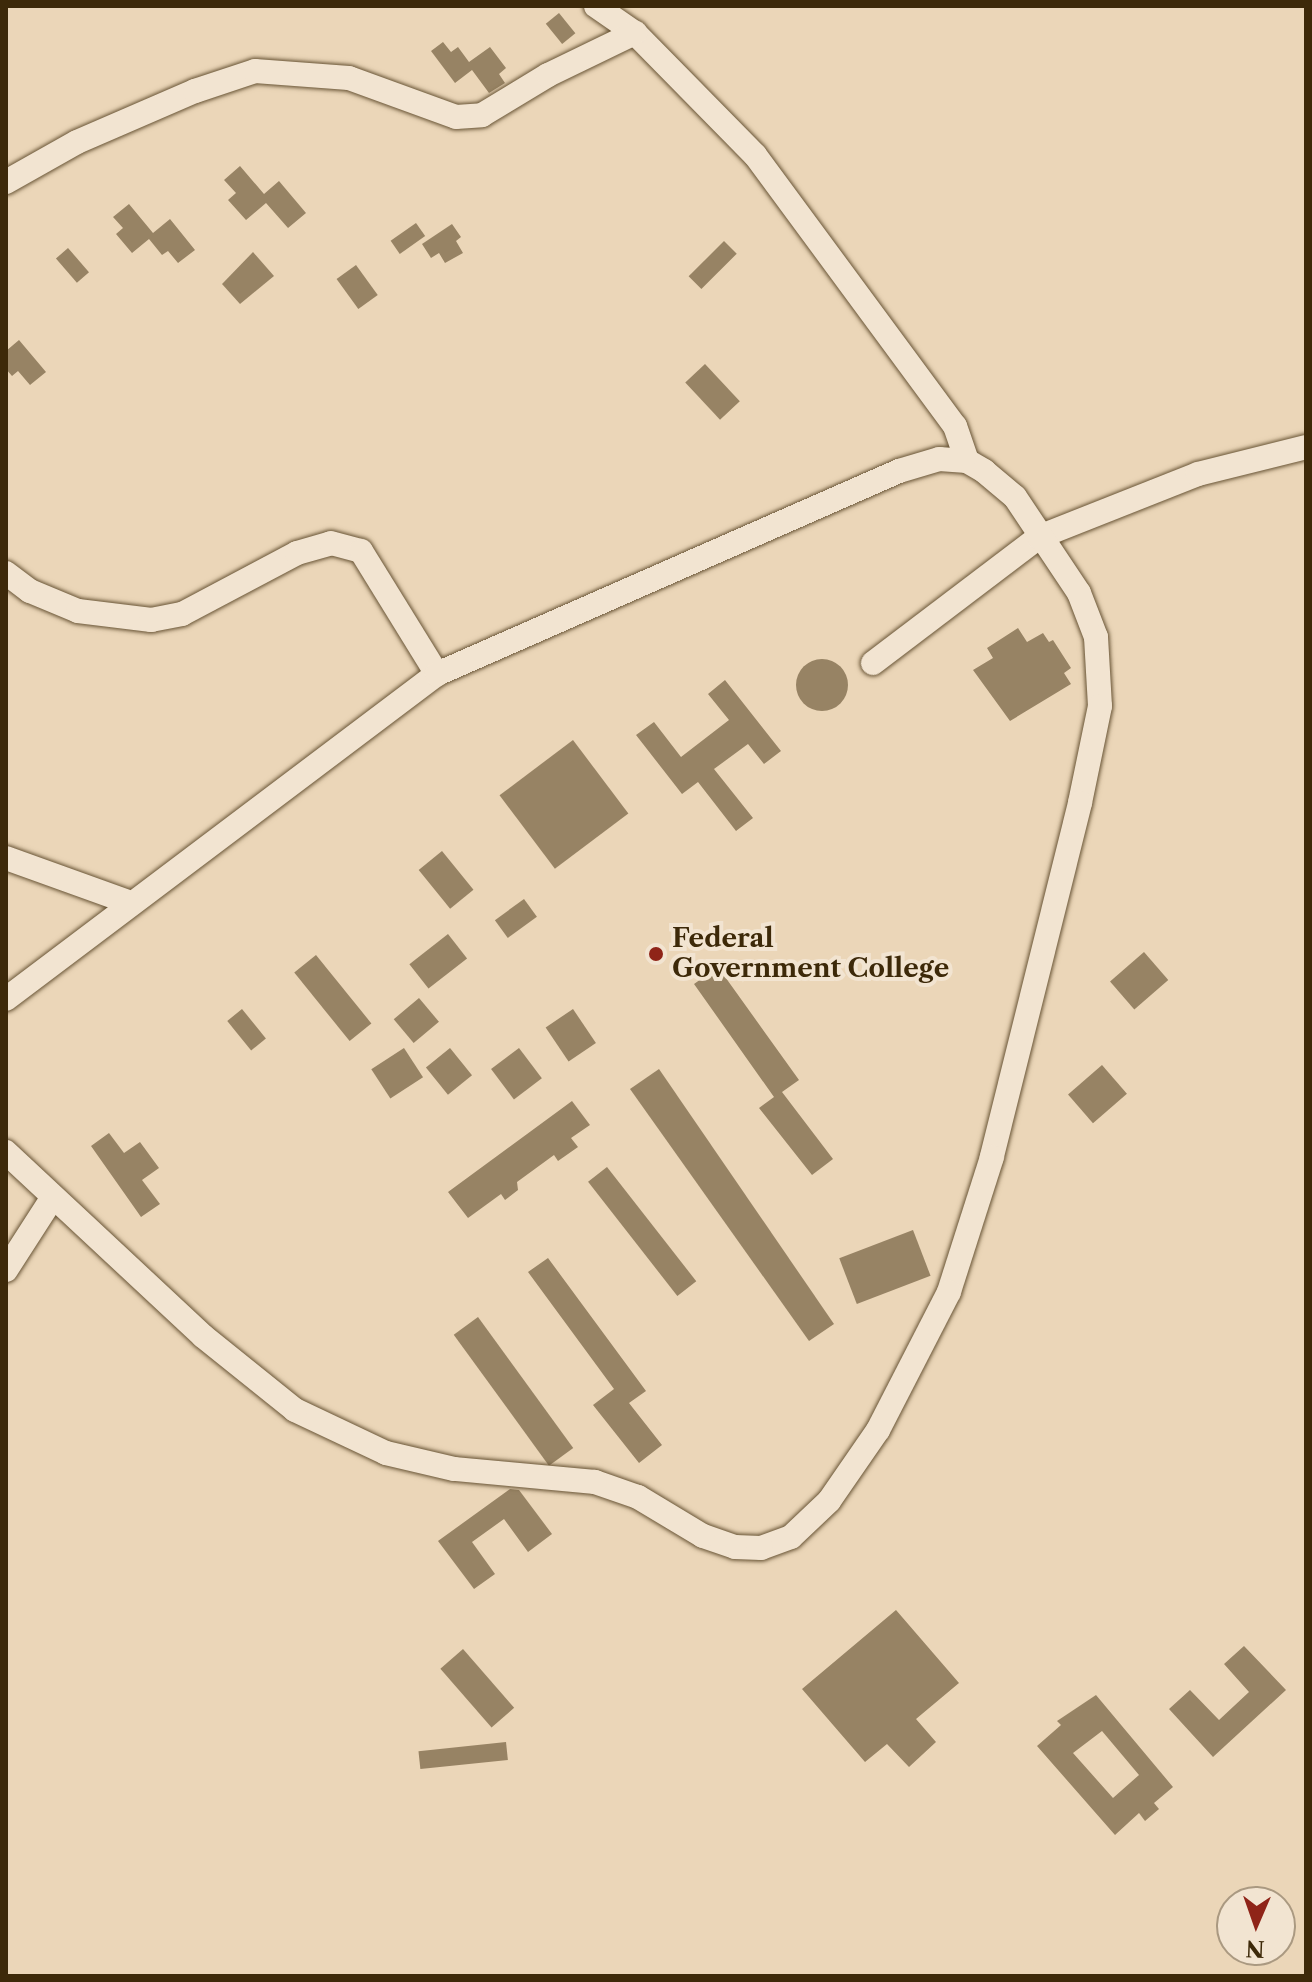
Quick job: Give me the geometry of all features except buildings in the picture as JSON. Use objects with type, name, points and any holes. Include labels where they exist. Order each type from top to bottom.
[{"type":"street","points":[[596,6],[635,33],[764,168],[955,426],[967,461]]},
{"type":"street","points":[[6,182],[77,142],[255,71],[349,78],[456,117],[482,115],[635,33]]},
{"type":"street","points":[[873,663],[1039,537],[1198,474],[1306,447]]},
{"type":"street","points":[[6,999],[128,902],[437,674],[899,471],[939,459],[967,461],[1015,497],[1079,593],[1100,659],[1100,706],[1040,973],[992,1157],[949,1292],[878,1430],[829,1501],[791,1537],[761,1548],[735,1547],[703,1536],[638,1497],[595,1482],[454,1469],[386,1453],[295,1410],[203,1336],[6,1152]]},
{"type":"street","points":[[6,573],[30,591],[78,611],[151,620],[182,614],[297,553],[331,543],[361,551],[437,674]]},
{"type":"street","points":[[6,858],[128,902]]},
{"type":"street","points":[[6,1270],[53,1197]]},
{"type":"place","name":"Federal Government College","points":[[656,954]]}]
